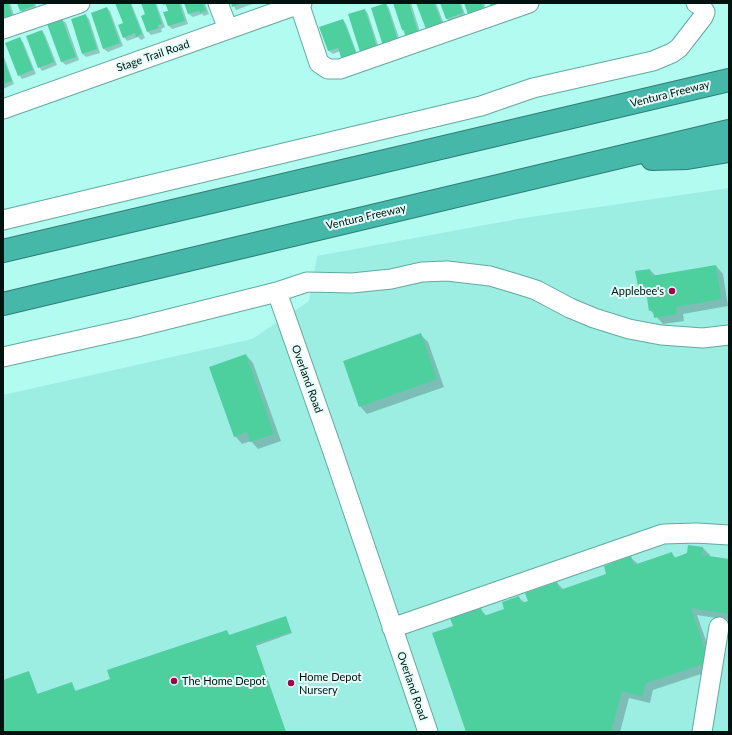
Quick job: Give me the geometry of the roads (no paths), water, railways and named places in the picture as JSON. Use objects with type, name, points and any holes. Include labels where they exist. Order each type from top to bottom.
[{"type":"highway","name":"Ventura Freeway","points":[[3,251],[729,80]]},
{"type":"highway","name":"Ventura Freeway","points":[[3,304],[729,131]]},
{"type":"highway","points":[[607,160],[687,158],[729,151]]},
{"type":"street","points":[[3,29],[80,3]]},
{"type":"street","points":[[218,3],[228,29]]},
{"type":"street","points":[[300,3],[319,63],[328,69],[340,69],[529,3]]},
{"type":"street","name":"Stage Trail Road","points":[[3,109],[300,3]]},
{"type":"street","points":[[3,220],[474,107],[533,88],[653,61],[672,53],[679,48],[703,18],[705,12],[701,6],[696,3]]},
{"type":"street","points":[[3,357],[126,329],[276,292],[307,282],[352,283],[391,279],[422,272],[447,271],[490,276],[536,290],[570,308],[594,318],[629,329],[661,335],[703,338],[729,335]]},
{"type":"street","name":"Overland Road","points":[[276,292],[332,449],[428,732]]},
{"type":"street","points":[[392,628],[663,534],[696,533],[729,535]]},
{"type":"street","points":[[702,732],[719,627]]},
{"type":"place","name":"Applebee's","points":[[672,291]]},
{"type":"place","name":"The Home Depot","points":[[174,681]]},
{"type":"place","name":"Home Depot Nursery","points":[[291,683]]}]
